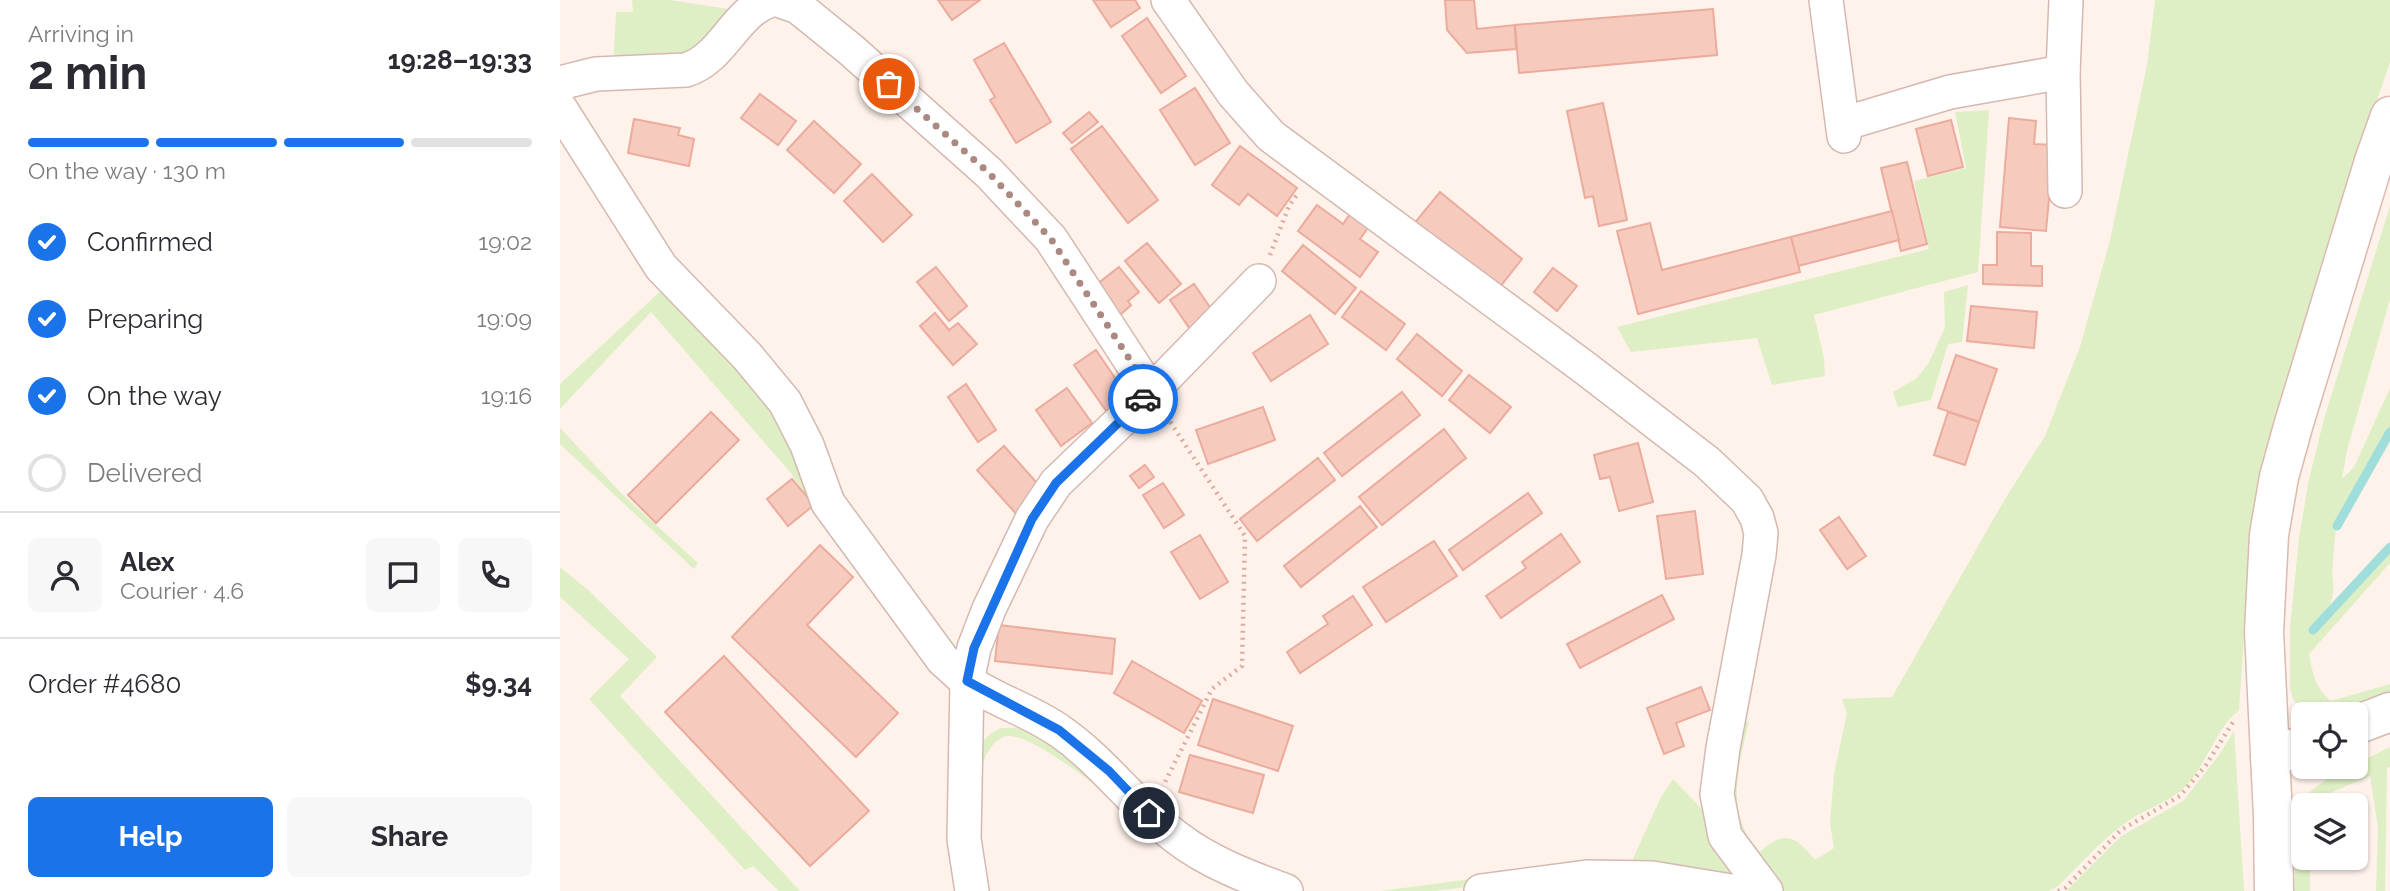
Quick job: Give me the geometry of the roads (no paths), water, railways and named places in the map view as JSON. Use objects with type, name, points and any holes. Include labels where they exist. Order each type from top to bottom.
[{"type":"main road","points":[[2274,891],[2273,816],[2286,751],[2266,691],[2264,632],[2269,535],[2279,477],[2321,330],[2390,116]]},
{"type":"main road","points":[[2368,720],[2390,712]]},
{"type":"street","points":[[560,83],[596,74],[686,69],[700,65],[712,56],[757,4],[771,0]]},
{"type":"street","points":[[778,0],[798,7],[850,49],[989,173],[1051,239],[1151,392]]},
{"type":"street","points":[[1168,0],[1249,114],[1271,136],[1674,435],[1747,500],[1758,517],[1761,533],[1759,555],[1717,794],[1725,836],[1766,891]]},
{"type":"street","points":[[1826,0],[1843,130],[1950,92],[2063,72]]},
{"type":"street","points":[[2065,191],[2063,72],[2066,0]]},
{"type":"street","points":[[560,108],[661,267],[747,356],[785,402],[807,445],[828,503],[943,660],[967,681],[1059,730],[1109,771],[1176,838],[1246,876],[1286,891]]},
{"type":"street","points":[[972,891],[964,839],[967,681],[979,635],[1032,519],[1056,483],[1151,392],[1259,281]]},
{"type":"street","points":[[1482,891],[1587,877],[1652,878],[1731,891]]},
{"type":"waterway","points":[[2337,526],[2390,432]]},
{"type":"waterway","points":[[2313,630],[2390,547]]}]
